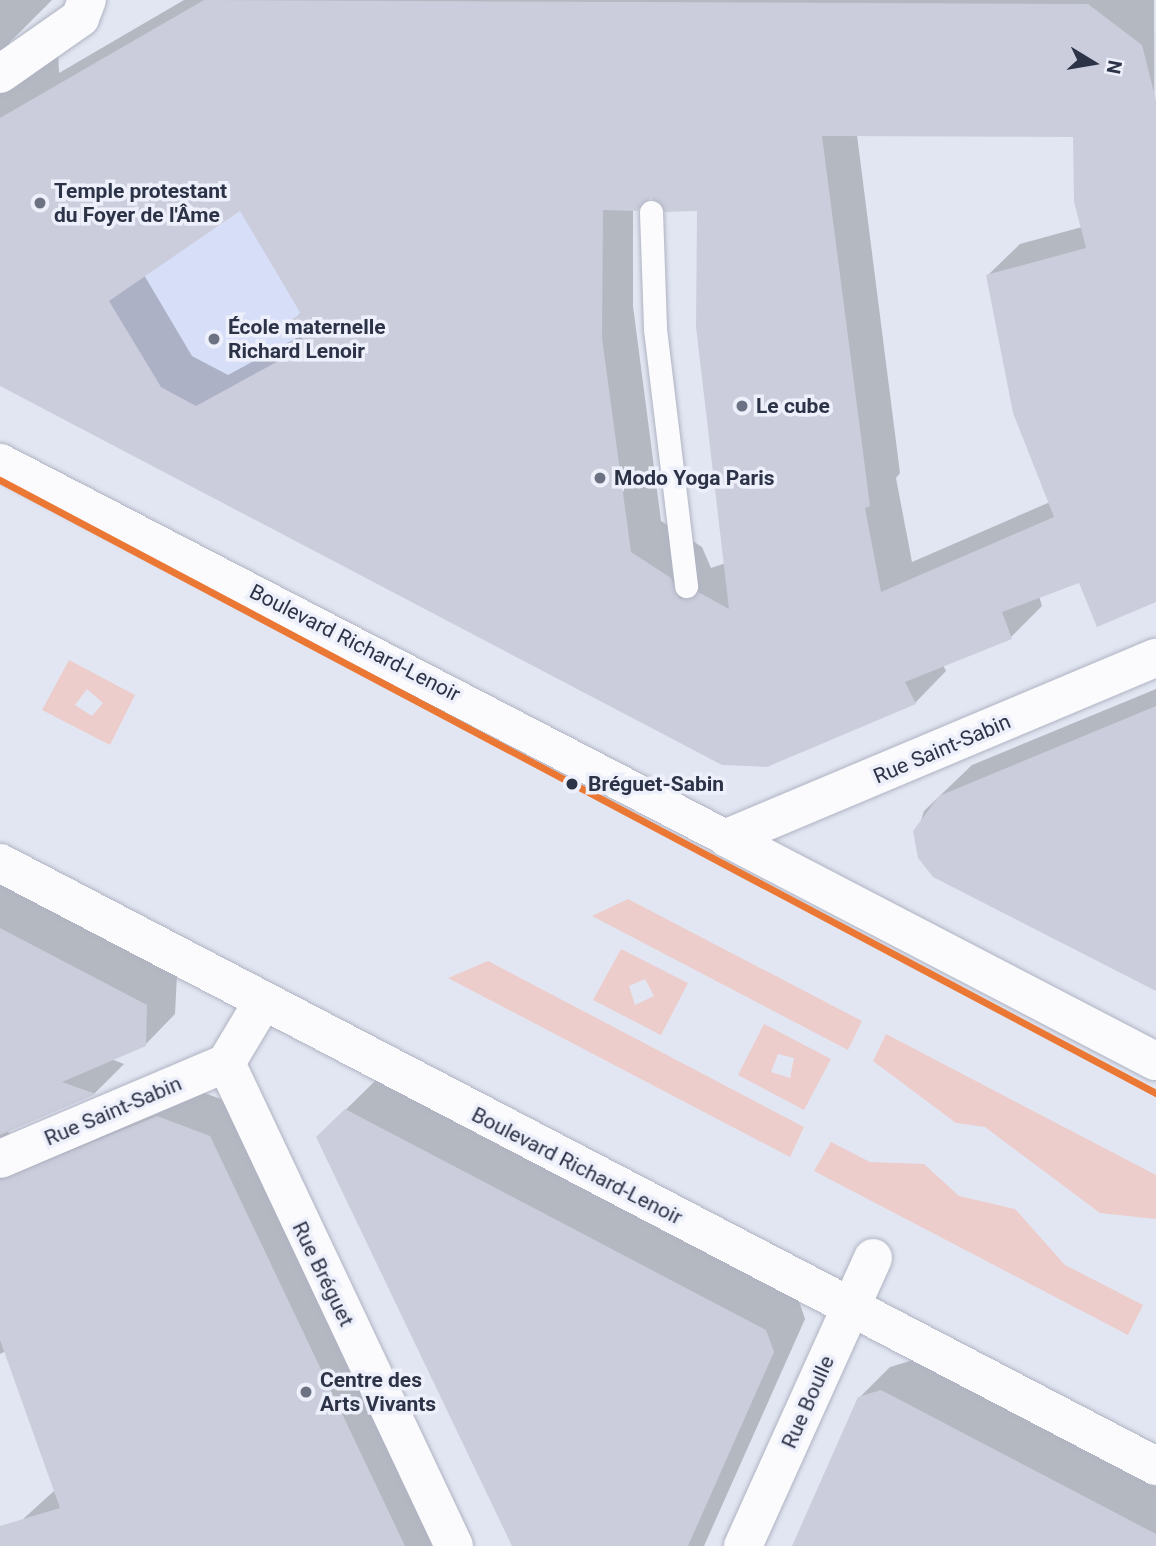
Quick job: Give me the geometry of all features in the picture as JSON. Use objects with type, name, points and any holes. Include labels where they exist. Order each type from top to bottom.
[{"type":"street","points":[[0,75],[80,18],[87,0]]},
{"type":"street","name":"Boulevard Richard-Lenoir","points":[[0,461],[1156,1061]]},
{"type":"street","name":"Rue Saint-Sabin","points":[[726,838],[1156,658]]},
{"type":"street","name":"Boulevard Richard-Lenoir","points":[[0,863],[262,1003],[1156,1466]]},
{"type":"street","points":[[226,1063],[262,1003]]},
{"type":"street","name":"Rue Saint-Sabin","points":[[0,1159],[226,1063]]},
{"type":"street","name":"Rue Bréguet","points":[[226,1063],[454,1546]]},
{"type":"street","name":"Rue Boulle","points":[[743,1546],[873,1258]]},
{"type":"lane","points":[[651,212],[655,329],[686,586]]},
{"type":"shaded area","name":"École maternelle Richard Lenoir","points":[[251,204],[418,315],[217,431],[0,374]]},
{"type":"shaded area","points":[[69,660],[135,695],[110,745],[42,710]],"holes":[[[87,689],[103,703],[92,716],[75,705]]]},
{"type":"shaded area","points":[[628,899],[862,1021],[848,1050],[592,916]]},
{"type":"shaded area","points":[[621,949],[688,983],[661,1035],[593,1000]],"holes":[[[645,979],[654,996],[635,1005],[629,986]]]},
{"type":"shaded area","points":[[488,961],[804,1127],[790,1157],[448,978]]},
{"type":"shaded area","points":[[764,1024],[831,1059],[804,1110],[738,1075]],"holes":[[[778,1054],[794,1058],[790,1078],[771,1072]]]},
{"type":"shaded area","points":[[886,1034],[1156,1175],[1156,1219],[1100,1213],[985,1127],[956,1123],[873,1061]]},
{"type":"shaded area","points":[[831,1142],[870,1162],[924,1164],[959,1196],[1015,1209],[1065,1265],[1143,1305],[1128,1335],[814,1171]]},
{"type":"building","points":[[204,0],[1088,4],[1142,45],[1156,101],[1156,602],[1097,627],[1079,583],[1002,612],[1012,639],[905,682],[916,704],[767,767],[722,765],[0,386],[0,118]],"holes":[[[822,136],[1073,137],[1074,202],[1086,248],[986,275],[1013,413],[1054,517],[881,592],[865,508],[870,506]],[[651,198],[665,212],[697,211],[696,327],[729,609],[698,592],[680,599],[671,578],[631,552],[602,338],[603,210],[637,211]],[[240,211],[301,314],[292,319],[306,346],[196,406],[161,387],[109,301]]]},
{"type":"building","points":[[1156,706],[1156,991],[933,877],[918,858],[913,831],[939,796]]},
{"type":"building","points":[[0,928],[147,1005],[146,1046],[62,1082],[96,1094],[0,1135]]},
{"type":"building","points":[[345,1109],[766,1330],[774,1352],[688,1546],[512,1546],[316,1137]]},
{"type":"building","points":[[157,1116],[210,1136],[405,1546],[0,1546],[0,1526],[60,1508],[0,1340],[0,1180]]},
{"type":"building","points":[[881,1390],[1156,1534],[1156,1546],[792,1546],[858,1397]]},
{"type":"transit line","points":[[0,480],[1156,1093]]},
{"type":"place","name":"Temple protestant du Foyer de l'Âme","points":[[40,203]]},
{"type":"place","name":"École maternelle Richard Lenoir","points":[[214,339]]},
{"type":"place","name":"Le cube","points":[[742,406]]},
{"type":"place","name":"Modo Yoga Paris","points":[[600,478]]},
{"type":"place","name":"Bréguet-Sabin","points":[[572,784]]},
{"type":"place","name":"Centre des Arts Vivants","points":[[306,1392]]}]
